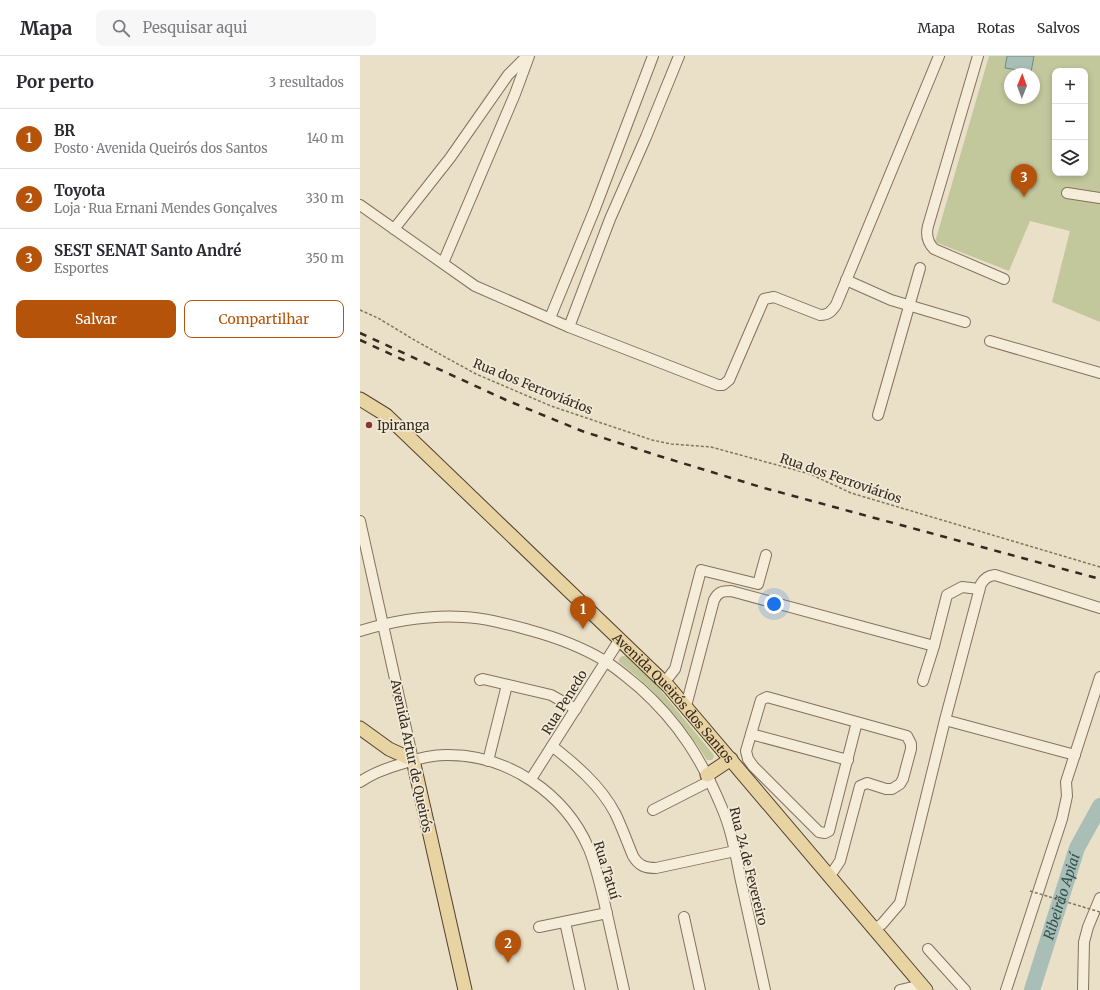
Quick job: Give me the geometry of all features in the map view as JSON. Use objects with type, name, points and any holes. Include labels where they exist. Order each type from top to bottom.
[{"type":"main road","name":"Avenida Queirós dos Santos","points":[[360,399],[386,415],[664,683],[686,706],[924,987]]},
{"type":"main road","points":[[360,728],[389,749],[413,760]]},
{"type":"main road","points":[[708,778],[730,759]]},
{"type":"main road","name":"Avenida Artur de Queirós","points":[[413,760],[464,990]]},
{"type":"street","points":[[394,229],[450,158],[508,75],[528,56]]},
{"type":"street","points":[[443,263],[515,94],[528,56]]},
{"type":"street","points":[[550,318],[594,211],[653,56]]},
{"type":"street","points":[[569,327],[610,219],[646,138],[679,56]]},
{"type":"street","points":[[360,205],[475,286],[569,327],[718,385],[723,385],[729,380],[764,299],[774,297],[820,315],[827,315],[836,305],[939,56]]},
{"type":"street","points":[[978,56],[928,226],[927,236],[930,245],[934,249],[1004,279]]},
{"type":"street","points":[[1067,193],[1100,198]]},
{"type":"street","points":[[878,415],[920,268]]},
{"type":"street","points":[[846,280],[909,307],[965,322]]},
{"type":"street","points":[[990,340],[1100,373]]},
{"type":"street","name":"Avenida Artur de Queirós","points":[[360,521],[413,760]]},
{"type":"street","points":[[664,683],[675,669],[700,570],[758,584],[766,555]]},
{"type":"street","points":[[874,929],[882,924],[900,903],[945,720],[979,589],[984,579],[995,575],[1100,608]]},
{"type":"street","points":[[923,681],[947,595],[962,588],[979,589]]},
{"type":"street","points":[[686,706],[714,600],[722,591],[730,591],[934,646]]},
{"type":"street","name":"Rua 24 de Fevereiro","points":[[360,631],[410,620],[442,617],[464,617],[506,624],[558,639],[591,653],[606,661],[633,682],[664,711],[691,747],[708,778],[726,819],[735,851],[765,990]]},
{"type":"street","name":"Rua Penedo","points":[[531,779],[620,639]]},
{"type":"street","points":[[1006,990],[1062,819],[1067,796],[1066,782],[1100,677]]},
{"type":"street","points":[[480,680],[483,679],[551,695],[576,709]]},
{"type":"street","points":[[488,761],[507,685]]},
{"type":"street","points":[[830,876],[840,861],[860,786],[867,783],[886,789],[896,787],[903,779],[912,749],[907,736],[857,722],[765,698],[761,700],[746,751],[748,759],[753,766],[819,832],[822,833],[828,831],[830,827],[857,722]]},
{"type":"street","points":[[945,720],[1075,755]]},
{"type":"street","points":[[751,734],[848,760]]},
{"type":"street","points":[[552,746],[581,770],[601,792],[614,812],[636,862],[644,867],[656,868],[735,851]]},
{"type":"street","name":"Rua Tatuí","points":[[360,782],[378,772],[413,760],[446,755],[488,761],[531,779],[546,790],[558,802],[583,837],[593,861],[607,913],[624,990]]},
{"type":"street","points":[[653,810],[708,778]]},
{"type":"street","points":[[1083,990],[1084,942],[1088,926],[1100,898]]},
{"type":"street","points":[[539,927],[607,913]]},
{"type":"street","points":[[684,917],[700,990]]},
{"type":"street","points":[[565,922],[580,990]]},
{"type":"street","points":[[928,949],[965,990]]},
{"type":"street","points":[[900,990],[924,987]]},
{"type":"path","name":"Rua dos Ferroviários","points":[[360,310],[378,318],[476,374],[551,406],[652,440],[671,444],[711,447],[810,474],[851,493],[1100,567]]},
{"type":"path","points":[[1030,891],[1100,912]]},
{"type":"green space","points":[[989,56],[1100,56],[1100,322],[1052,302],[1070,231],[1030,221],[1009,271],[935,242]]},
{"type":"green space","points":[[622,656],[627,656],[652,680],[713,754],[714,757],[712,760],[707,760],[679,720],[657,695],[619,662],[619,659]]},
{"type":"water","points":[[1007,56],[1034,56],[1032,68],[1005,68]]},
{"type":"waterway","name":"Ribeirão Apiaí","points":[[1032,990],[1077,848],[1100,806]]},
{"type":"railway","points":[[360,333],[506,400],[582,431],[764,488],[1100,579]]},
{"type":"railway","points":[[360,340],[410,363]]},
{"type":"place","name":"SEST SENAT Santo André","points":[[1024,197]]},
{"type":"place","name":"Ipiranga","points":[[369,425]]},
{"type":"place","name":"BR","points":[[583,629]]},
{"type":"place","name":"Toyota","points":[[508,963]]}]
